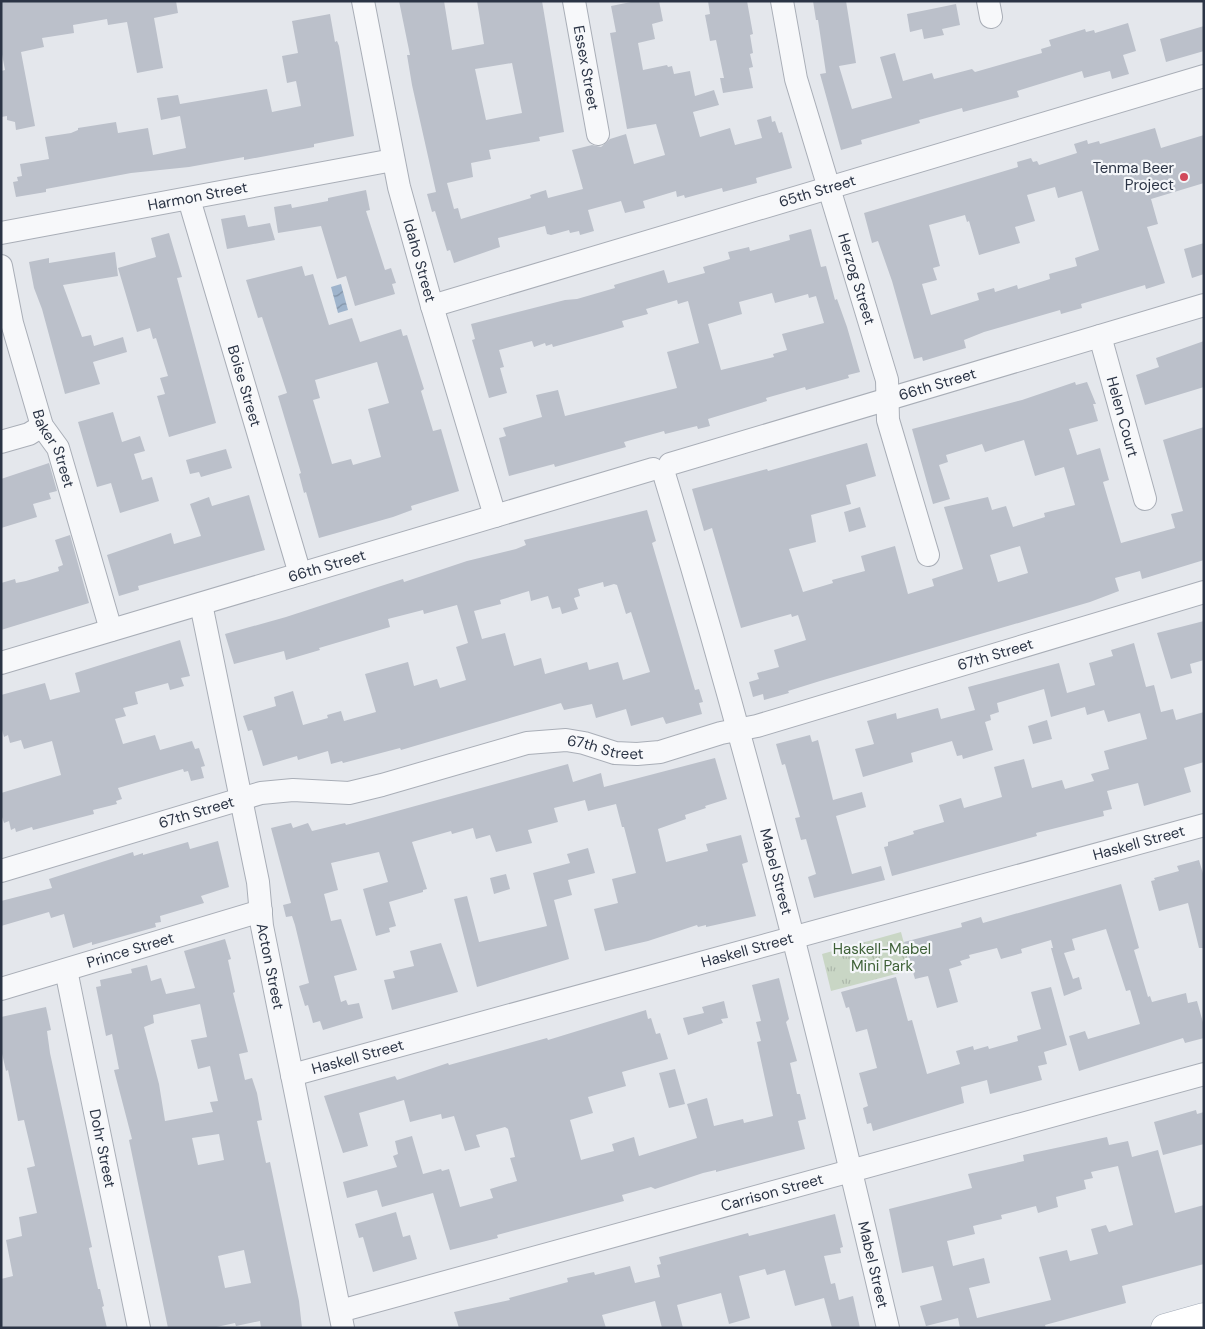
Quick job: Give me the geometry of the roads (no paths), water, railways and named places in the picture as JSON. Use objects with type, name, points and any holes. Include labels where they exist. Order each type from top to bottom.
[{"type":"main road","points":[[1165,1328],[1204,1317]]},
{"type":"street","name":"Idaho Street","points":[[363,1],[393,160],[432,306],[495,516]]},
{"type":"street","name":"Essex Street","points":[[574,1],[598,134]]},
{"type":"street","name":"Herzog Street","points":[[782,1],[796,79],[887,380],[888,420],[928,555]]},
{"type":"street","name":"65th Street","points":[[432,306],[1204,76]]},
{"type":"street","name":"Harmon Street","points":[[1,233],[393,160]]},
{"type":"street","name":"Boise Street","points":[[189,199],[300,574]]},
{"type":"street","name":"Baker Street","points":[[1,266],[12,323],[42,426],[58,448],[111,630]]},
{"type":"street","name":"66th Street","points":[[1,663],[495,516],[663,470],[1204,305]]},
{"type":"street","name":"Helen Court","points":[[1100,336],[1145,499]]},
{"type":"street","points":[[1,442],[28,434],[42,426]]},
{"type":"street","name":"Mabel Street","points":[[663,470],[739,729],[795,938],[888,1328]]},
{"type":"street","name":"67th Street","points":[[1,871],[273,791],[349,793],[527,743],[566,740],[584,743],[615,753],[660,752],[739,729],[757,726],[1204,592]]},
{"type":"street","name":"Acton Street","points":[[201,604],[260,896],[261,911],[292,1075],[341,1319]]},
{"type":"street","name":"Haskell Street","points":[[292,1075],[1204,825]]},
{"type":"street","name":"Prince Street","points":[[1,989],[261,911]]},
{"type":"street","name":"Dohr Street","points":[[66,970],[139,1328]]},
{"type":"street","name":"Carrison Street","points":[[341,1319],[851,1172],[1204,1074]]},
{"type":"water","points":[[341,284],[348,310],[338,313],[331,287]]},
{"type":"place","name":"Tenma Beer Project","points":[[1184,177]]},
{"type":"park label","name":"Haskell-Mabel Mini Park","points":[[882,958]]}]
